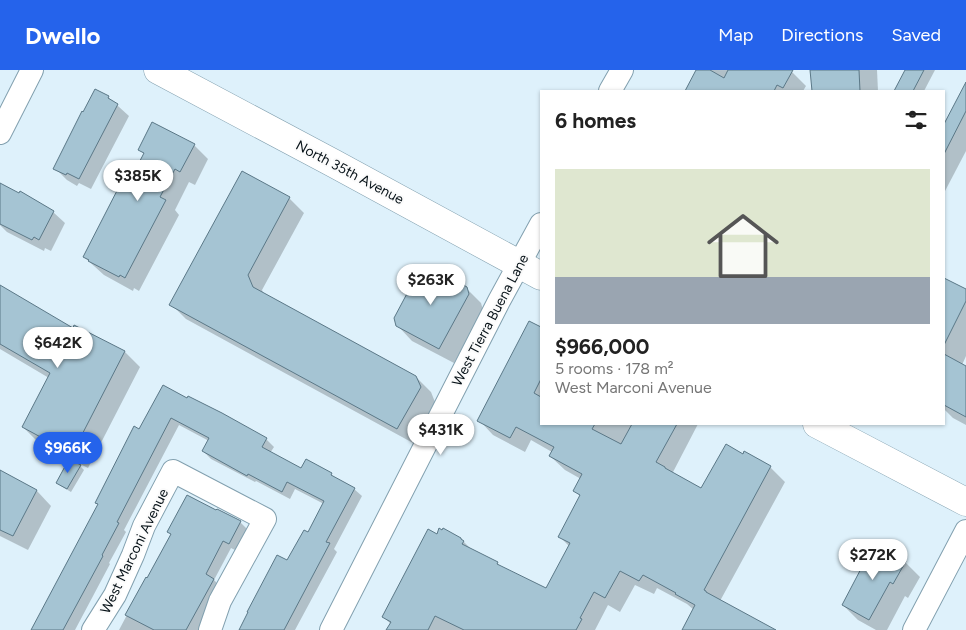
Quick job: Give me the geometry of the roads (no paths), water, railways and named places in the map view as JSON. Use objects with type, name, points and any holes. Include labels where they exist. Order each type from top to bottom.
[{"type":"main road","name":"North 35th Avenue","points":[[158,70],[530,270]]},
{"type":"main road","points":[[820,425],[966,502]]},
{"type":"street","points":[[0,133],[32,70]]},
{"type":"street","points":[[611,90],[622,70]]},
{"type":"street","name":"West Tierra Buena Lane","points":[[331,630],[499,301],[530,270],[540,228]]},
{"type":"street","name":"West Marconi Avenue","points":[[93,630],[115,595],[144,526],[173,471],[265,519],[220,601],[210,630]]},
{"type":"street","points":[[914,630],[966,531]]}]
